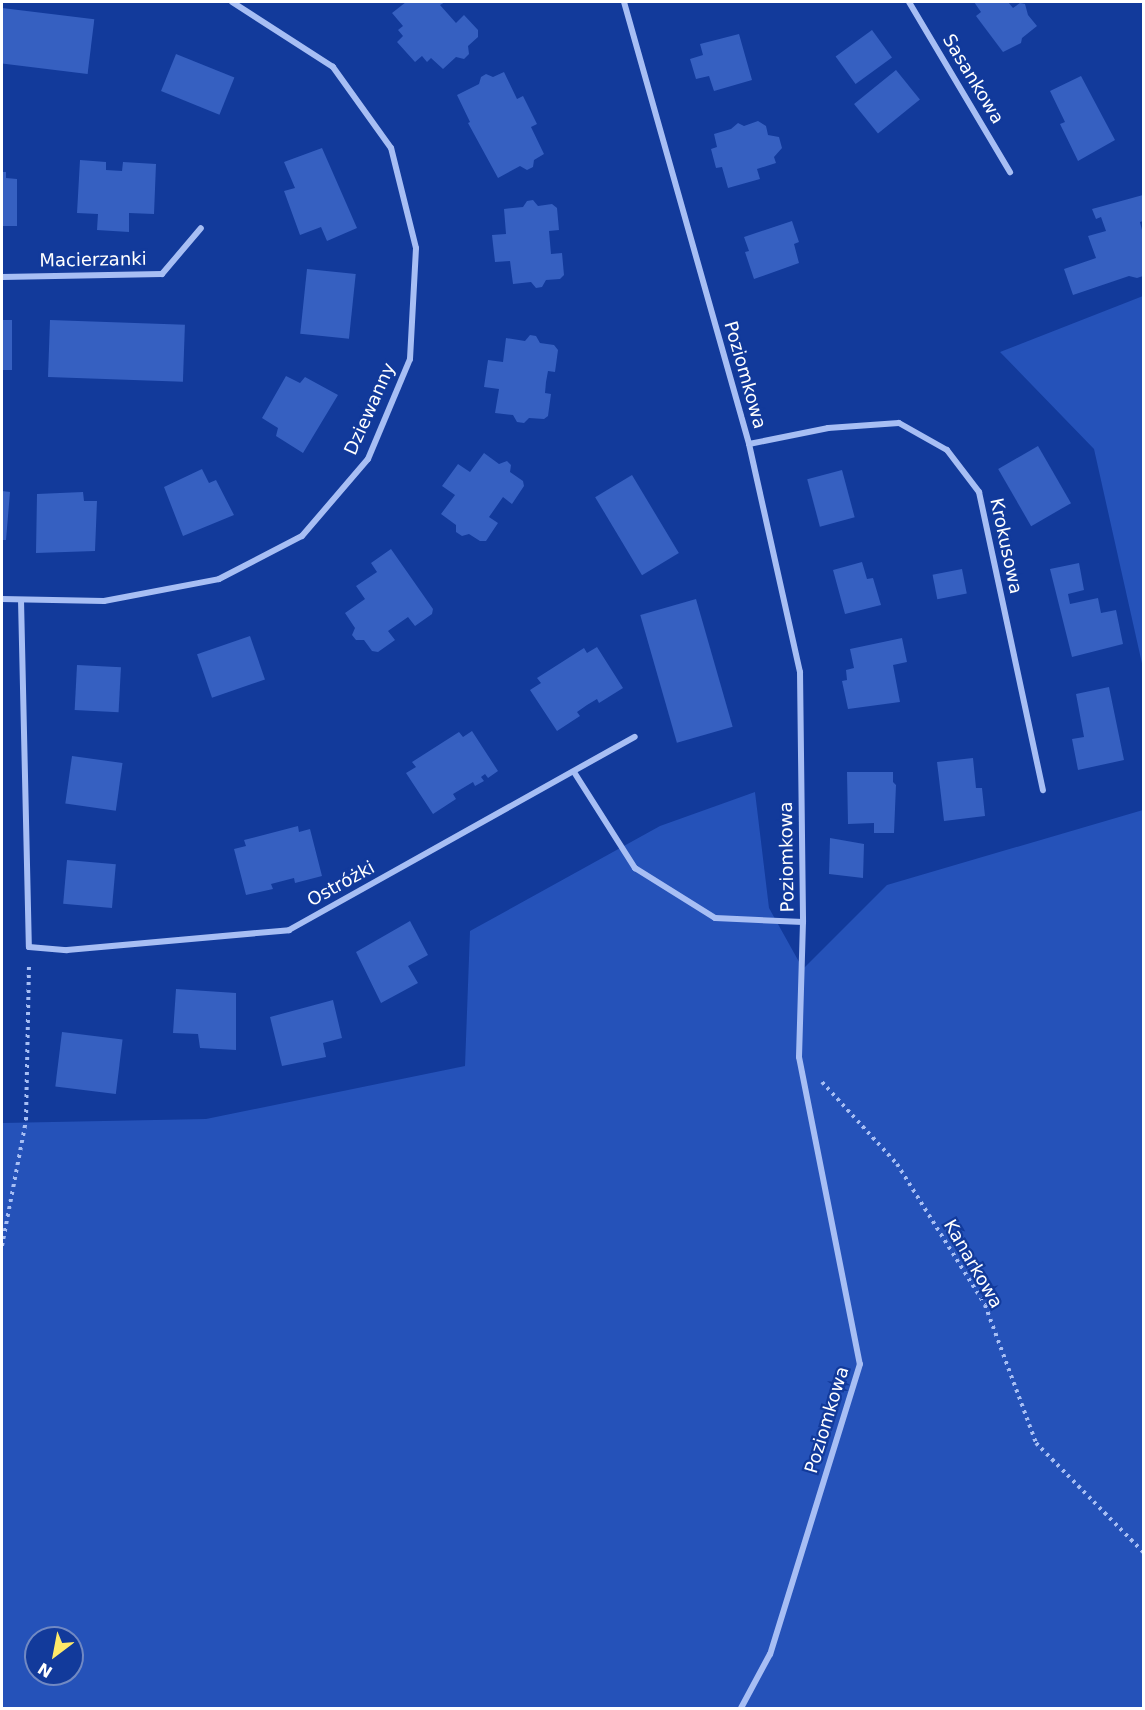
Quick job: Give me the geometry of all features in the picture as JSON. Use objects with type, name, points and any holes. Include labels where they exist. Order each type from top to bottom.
[{"type":"street","name":"Dziewanny","points":[[2,599],[104,601],[219,579],[302,536],[368,459],[410,359],[416,248],[391,148],[333,67],[232,2]]},
{"type":"street","name":"Poziomkowa","points":[[624,2],[749,444],[800,672],[803,922],[799,1057],[860,1364],[770,1654],[741,1708]]},
{"type":"street","name":"Sasankowa","points":[[909,2],[1010,172]]},
{"type":"street","name":"Macierzanki","points":[[2,277],[162,274],[201,228]]},
{"type":"street","name":"Krokusowa","points":[[749,444],[828,428],[899,423],[947,450],[980,492],[1043,790]]},
{"type":"street","points":[[21,600],[29,947]]},
{"type":"street","name":"Ostróżki","points":[[29,947],[68,950],[289,930],[635,737]]},
{"type":"street","points":[[574,772],[635,868],[715,918],[803,922]]},
{"type":"path","points":[[2,1246],[26,1120],[29,947]]},
{"type":"path","name":"Kanarkowa","points":[[799,1057],[897,1164],[985,1305],[1036,1443],[1143,1553]]},
{"type":"shaded area","points":[[1143,296],[1143,668],[1094,449],[1000,352]]},
{"type":"shaded area","points":[[755,792],[769,908],[803,969],[887,885],[1143,810],[1143,1708],[2,1708],[2,1123],[206,1119],[465,1066],[470,931],[660,826]]},
{"type":"building","points":[[406,2],[445,2],[440,5],[456,23],[464,15],[478,30],[478,37],[468,46],[469,54],[464,59],[456,57],[443,69],[431,58],[427,62],[422,56],[415,62],[397,42],[403,36],[398,30],[403,26],[392,13]]},
{"type":"building","points":[[974,2],[1008,2],[1013,8],[1020,3],[1025,4],[1028,15],[1037,26],[1022,38],[1021,43],[1003,52],[976,16],[981,12]]},
{"type":"building","points":[[2,8],[94,19],[88,74],[2,63]]},
{"type":"building","points":[[872,30],[892,58],[856,84],[836,56]]},
{"type":"building","points":[[739,34],[752,80],[714,91],[709,76],[696,79],[690,59],[703,55],[700,44]]},
{"type":"building","points":[[176,54],[234,78],[219,115],[161,91]]},
{"type":"building","points":[[896,70],[920,100],[878,134],[854,104]]},
{"type":"building","points":[[504,72],[517,99],[523,96],[537,124],[531,127],[544,154],[534,160],[533,167],[527,170],[520,166],[498,178],[468,123],[470,122],[457,95],[479,84],[481,77],[486,74],[493,77]]},
{"type":"building","points":[[1081,76],[1115,140],[1078,161],[1060,124],[1065,122],[1050,91]]},
{"type":"building","points":[[758,121],[766,126],[768,135],[779,137],[782,148],[774,157],[776,163],[757,169],[760,179],[728,188],[722,167],[716,168],[711,149],[717,147],[714,134],[731,129],[738,123],[744,126]]},
{"type":"building","points":[[322,148],[357,228],[327,241],[321,227],[300,235],[284,191],[295,188],[284,162]]},
{"type":"building","points":[[80,160],[106,162],[106,170],[122,171],[123,162],[156,164],[154,214],[129,213],[129,232],[97,230],[98,214],[77,213]]},
{"type":"building","points":[[2,172],[6,172],[6,178],[17,179],[17,226],[2,226]]},
{"type":"building","points":[[1143,195],[1143,221],[1140,222],[1143,234],[1143,276],[1137,278],[1129,276],[1073,295],[1064,269],[1096,258],[1088,236],[1106,231],[1101,217],[1096,219],[1092,209]]},
{"type":"building","points":[[533,200],[538,206],[552,204],[557,208],[559,230],[549,231],[551,254],[562,253],[564,275],[560,279],[546,280],[542,287],[536,288],[531,282],[513,284],[510,261],[495,262],[492,235],[506,234],[504,209],[523,207],[527,201]]},
{"type":"building","points":[[792,221],[799,242],[794,244],[799,263],[754,279],[745,252],[749,251],[744,237]]},
{"type":"building","points":[[307,269],[356,274],[349,339],[300,334]]},
{"type":"building","points":[[2,320],[12,320],[12,370],[2,370]]},
{"type":"building","points":[[50,320],[185,325],[183,382],[48,377]]},
{"type":"building","points":[[530,335],[536,336],[540,343],[554,345],[558,350],[555,372],[548,371],[546,382],[545,393],[551,394],[548,416],[544,419],[529,418],[524,423],[517,422],[513,415],[495,413],[499,389],[484,387],[488,360],[503,362],[506,338],[525,341]]},
{"type":"building","points":[[286,376],[300,383],[305,377],[338,395],[303,453],[276,436],[278,428],[262,418]]},
{"type":"building","points":[[1038,446],[1071,503],[1031,526],[998,469]]},
{"type":"building","points":[[484,453],[499,464],[507,461],[511,465],[510,472],[523,481],[524,486],[512,504],[503,497],[489,517],[498,523],[486,541],[480,541],[469,534],[462,536],[456,532],[456,525],[441,514],[455,495],[442,486],[458,464],[470,472]]},
{"type":"building","points":[[202,469],[209,483],[216,480],[234,515],[183,536],[164,487]]},
{"type":"building","points":[[842,470],[855,517],[820,527],[807,479]]},
{"type":"building","points":[[632,475],[679,553],[642,575],[595,497]]},
{"type":"building","points":[[2,491],[10,492],[6,540],[2,540]]},
{"type":"building","points":[[83,492],[84,501],[97,501],[95,551],[36,553],[37,494]]},
{"type":"building","points":[[391,549],[433,609],[432,614],[415,626],[408,617],[388,631],[395,640],[378,652],[372,651],[364,640],[356,640],[352,635],[355,628],[345,613],[365,599],[356,586],[377,572],[371,563]]},
{"type":"building","points":[[862,562],[867,579],[873,578],[881,605],[845,614],[833,570]]},
{"type":"building","points":[[1079,563],[1084,590],[1068,594],[1070,604],[1098,598],[1101,613],[1116,610],[1123,644],[1072,657],[1050,569]]},
{"type":"building","points":[[962,569],[967,594],[937,599],[933,575]]},
{"type":"building","points":[[696,599],[733,727],[677,743],[640,615]]},
{"type":"building","points":[[250,636],[265,679],[212,698],[197,654]]},
{"type":"building","points":[[902,638],[907,662],[893,665],[900,702],[848,709],[842,681],[847,680],[846,670],[854,668],[850,649]]},
{"type":"building","points":[[597,647],[623,688],[599,703],[597,699],[587,705],[577,712],[580,716],[557,731],[530,690],[541,683],[537,678],[584,648],[587,653]]},
{"type":"building","points":[[77,665],[121,667],[119,712],[75,710]]},
{"type":"building","points":[[1109,687],[1124,760],[1078,770],[1072,739],[1084,737],[1076,694]]},
{"type":"building","points":[[472,731],[498,771],[488,778],[485,774],[481,777],[484,781],[475,786],[473,782],[453,794],[456,799],[433,814],[406,773],[416,767],[412,762],[459,732],[463,737]]},
{"type":"building","points":[[72,756],[123,763],[116,811],[65,804]]},
{"type":"building","points":[[973,758],[976,788],[982,788],[985,816],[944,821],[937,762]]},
{"type":"building","points":[[847,772],[893,772],[893,782],[896,785],[894,833],[874,833],[874,823],[848,824]]},
{"type":"building","points":[[298,826],[299,832],[310,829],[322,876],[295,883],[294,878],[271,884],[273,889],[246,895],[234,849],[246,846],[244,840]]},
{"type":"building","points":[[830,838],[864,844],[863,878],[829,874]]},
{"type":"building","points":[[67,860],[116,864],[112,908],[63,904]]},
{"type":"building","points":[[410,921],[428,955],[408,966],[418,983],[381,1003],[356,952]]},
{"type":"building","points":[[176,989],[236,993],[236,1050],[200,1048],[198,1034],[173,1033]]},
{"type":"building","points":[[333,1000],[342,1038],[323,1043],[326,1057],[282,1066],[270,1017]]},
{"type":"building","points":[[62,1032],[123,1039],[116,1094],[55,1087]]}]
